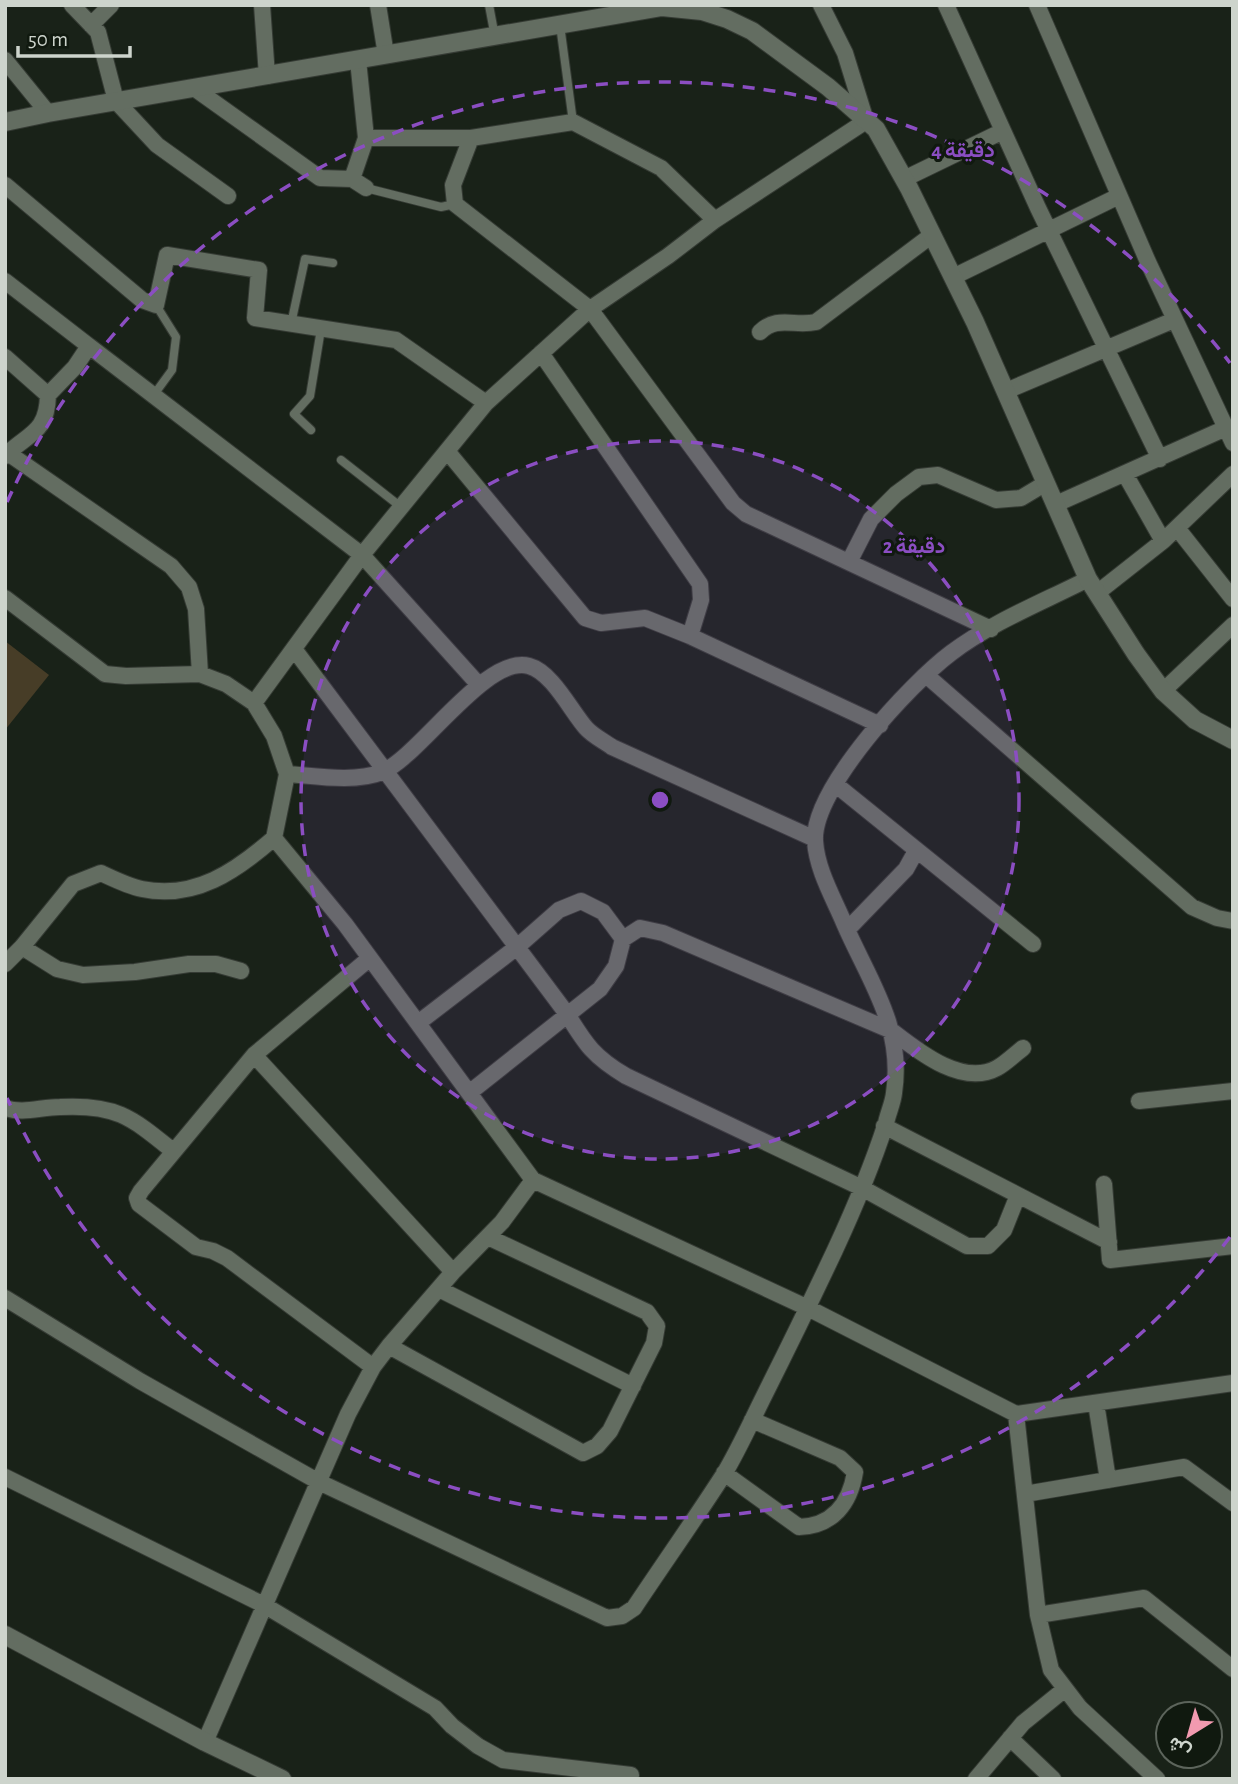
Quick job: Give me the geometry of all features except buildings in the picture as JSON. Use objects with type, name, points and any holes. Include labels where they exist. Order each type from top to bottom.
[{"type":"street","points":[[72,5],[98,32],[116,101],[157,145],[228,197]]},
{"type":"street","points":[[91,25],[111,5]]},
{"type":"street","points":[[262,5],[267,76]]},
{"type":"street","points":[[378,5],[386,55]]},
{"type":"street","points":[[593,19],[609,5]]},
{"type":"street","points":[[821,5],[845,53],[866,121]]},
{"type":"street","points":[[946,5],[1049,231],[1160,459]]},
{"type":"street","points":[[1037,5],[1174,320],[1229,435],[1160,459],[1056,504]]},
{"type":"street","points":[[5,122],[662,7],[702,11],[752,31],[798,64],[876,129],[953,277],[1093,586],[1163,691],[1195,720],[1232,740]]},
{"type":"street","points":[[5,60],[48,113]]},
{"type":"street","points":[[352,179],[366,138],[358,60]]},
{"type":"street","points":[[194,88],[320,178],[352,179],[366,188]]},
{"type":"street","points":[[254,703],[362,555],[486,403],[590,309],[715,220],[866,121]]},
{"type":"street","points":[[366,138],[471,138],[573,122],[661,168],[715,220]]},
{"type":"street","points":[[904,179],[1003,131]]},
{"type":"street","points":[[471,138],[453,185],[455,204],[590,309],[733,503],[746,514],[991,629]]},
{"type":"street","points":[[5,185],[142,300],[156,305],[167,255],[259,270],[255,318],[396,340],[486,403]]},
{"type":"street","points":[[953,277],[1119,196]]},
{"type":"street","points":[[760,332],[776,322],[806,325],[816,322],[932,235]]},
{"type":"street","points":[[5,281],[362,555],[479,685]]},
{"type":"street","points":[[1006,391],[1174,320]]},
{"type":"street","points":[[89,346],[75,367],[48,395],[47,413],[34,433],[6,453],[171,566],[189,587],[196,609],[201,674]]},
{"type":"street","points":[[541,353],[700,584],[701,600],[690,636]]},
{"type":"street","points":[[5,356],[48,395]]},
{"type":"street","points":[[447,451],[585,618],[601,623],[645,618],[690,636],[880,725]]},
{"type":"street","points":[[1125,474],[1163,541]]},
{"type":"street","points":[[5,1298],[140,1381],[319,1482],[607,1618],[622,1616],[634,1608],[724,1473],[752,1420],[808,1308],[862,1188],[894,1095],[897,1055],[892,1031],[873,980],[847,930],[822,872],[815,839],[822,807],[835,784],[910,689],[952,652],[991,629],[1093,586],[1163,541],[1233,474]]},
{"type":"street","points":[[849,562],[871,519],[896,494],[919,477],[938,475],[996,500],[1021,498],[1046,482]]},
{"type":"street","points":[[1177,528],[1233,599]]},
{"type":"street","points":[[5,598],[105,674],[201,674],[226,684],[254,703],[274,736],[287,774],[274,838],[227,873],[201,887],[172,892],[141,889],[101,873],[73,884],[5,964]]},
{"type":"street","points":[[1163,691],[1233,625]]},
{"type":"street","points":[[294,649],[567,1014],[587,1047],[605,1064],[862,1188],[967,1246],[988,1246],[1004,1230],[1018,1195]]},
{"type":"street","points":[[287,774],[363,778],[383,771],[402,759],[479,685],[507,669],[528,666],[545,675],[588,730],[612,747],[815,839]]},
{"type":"street","points":[[926,675],[1192,906],[1217,918],[1233,921]]},
{"type":"street","points":[[835,784],[1034,944]]},
{"type":"street","points":[[274,838],[370,958],[533,1180],[808,1308],[1016,1415],[1233,1382]]},
{"type":"street","points":[[847,930],[906,869],[916,851]]},
{"type":"street","points":[[418,1023],[517,947],[559,910],[581,901],[603,912],[623,939]]},
{"type":"street","points":[[469,1093],[600,989],[616,966],[623,939],[640,928],[663,933],[892,1031],[925,1056],[965,1074],[995,1070],[1024,1048]]},
{"type":"street","points":[[22,947],[57,969],[83,975],[135,972],[189,964],[216,964],[241,971]]},
{"type":"street","points":[[370,958],[254,1055],[137,1198],[139,1204],[196,1247],[227,1258],[373,1367]]},
{"type":"street","points":[[254,1055],[453,1272]]},
{"type":"street","points":[[1139,1101],[1233,1091]]},
{"type":"street","points":[[5,1108],[26,1111],[60,1107],[106,1108],[123,1113],[173,1151]]},
{"type":"street","points":[[884,1126],[1109,1241]]},
{"type":"street","points":[[205,1742],[348,1414],[373,1367],[453,1272],[502,1222],[533,1180]]},
{"type":"street","points":[[1104,1184],[1110,1260],[1233,1246]]},
{"type":"street","points":[[389,1346],[583,1453],[597,1446],[610,1431],[634,1386],[654,1343],[657,1326],[647,1312],[488,1237]]},
{"type":"street","points":[[439,1289],[634,1386]]},
{"type":"street","points":[[1096,1403],[1108,1480]]},
{"type":"street","points":[[1016,1415],[1038,1615],[1051,1670],[1080,1708],[1157,1779]]},
{"type":"street","points":[[724,1473],[799,1527],[813,1527],[828,1520],[852,1493],[855,1472],[840,1458],[752,1420]]},
{"type":"street","points":[[1025,1494],[1184,1467],[1233,1503]]},
{"type":"street","points":[[5,1477],[264,1605],[435,1709],[478,1746],[503,1760],[631,1775]]},
{"type":"street","points":[[1038,1615],[1144,1598],[1233,1669]]},
{"type":"street","points":[[5,1635],[205,1742],[282,1779]]},
{"type":"street","points":[[976,1779],[1023,1723],[1065,1689]]},
{"type":"street","points":[[1010,1738],[1052,1779]]},
{"type":"lane","points":[[489,5],[495,37]]},
{"type":"lane","points":[[560,25],[573,122]]},
{"type":"lane","points":[[366,188],[441,207],[455,204]]},
{"type":"lane","points":[[291,324],[305,259],[333,263]]},
{"type":"lane","points":[[153,396],[172,370],[176,337],[156,305]]},
{"type":"lane","points":[[311,430],[294,414],[310,396],[321,329]]},
{"type":"lane","points":[[341,460],[401,507]]},
{"type":"shaded area","points":[[5,641],[49,675],[5,730]]}]
